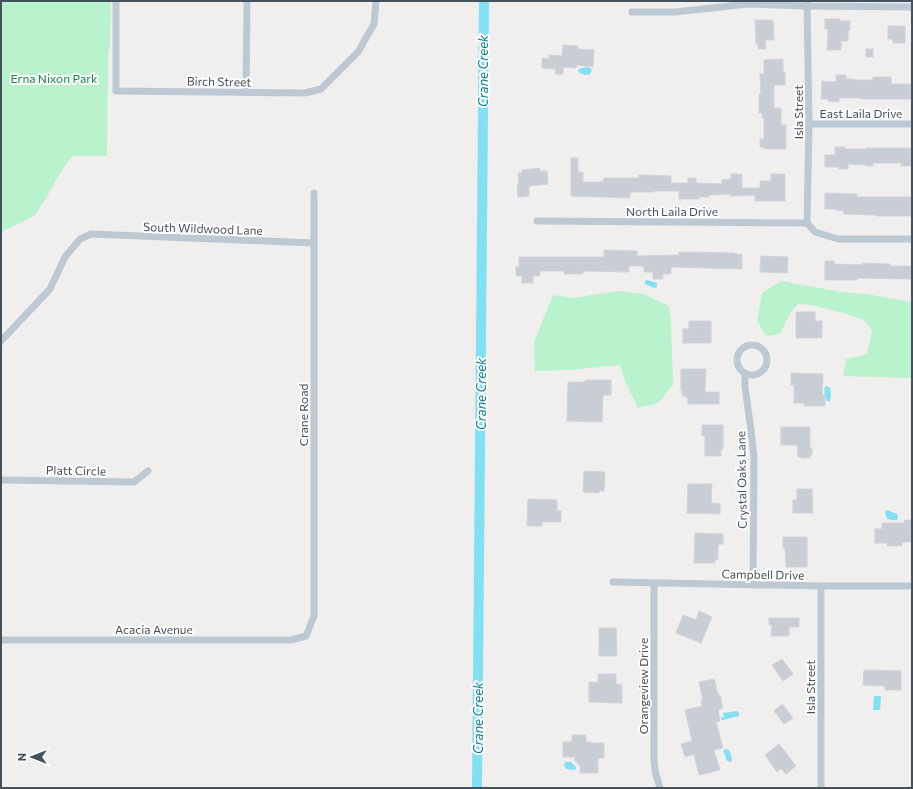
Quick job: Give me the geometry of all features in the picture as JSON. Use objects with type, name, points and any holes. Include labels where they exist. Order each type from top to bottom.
[{"type":"street","name":"Birch Street","points":[[116,1],[116,91],[305,93],[321,89],[358,52],[374,24],[376,1]]},
{"type":"street","points":[[246,92],[247,1]]},
{"type":"street","points":[[632,12],[675,12],[748,4],[912,7]]},
{"type":"street","name":"Isla Street","points":[[807,4],[809,124],[808,222]]},
{"type":"street","name":"East Laila Drive","points":[[809,124],[912,124]]},
{"type":"street","name":"Crane Road","points":[[306,636],[314,616],[314,193]]},
{"type":"street","name":"North Laila Drive","points":[[537,221],[808,222]]},
{"type":"street","points":[[808,222],[815,232],[838,239],[912,239]]},
{"type":"street","name":"South Wildwood Lane","points":[[1,342],[50,289],[65,257],[80,239],[91,234],[313,243]]},
{"type":"street","name":"Crystal Oaks Lane","points":[[745,374],[755,375],[760,373],[765,367],[767,361],[766,356],[761,348],[751,345],[746,346],[739,352],[737,357],[737,364],[741,371],[745,374],[745,387],[754,458],[753,585]]},
{"type":"street","name":"Platt Circle","points":[[1,480],[134,482],[148,471]]},
{"type":"street","name":"Campbell Drive","points":[[613,582],[654,584],[912,586]]},
{"type":"street","name":"Orangeview Drive","points":[[654,584],[654,760],[655,771],[660,788]]},
{"type":"street","name":"Isla Street","points":[[821,586],[821,788]]},
{"type":"street","name":"Acacia Avenue","points":[[1,640],[291,640],[306,636]]},
{"type":"green space","name":"Erna Nixon Park","points":[[1,1],[111,1],[110,44],[108,57],[107,156],[72,156],[34,216],[1,232]]},
{"type":"green space","points":[[781,281],[842,292],[866,294],[912,302],[912,378],[843,376],[846,359],[867,354],[872,330],[864,320],[843,313],[811,305],[798,304],[790,313],[780,334],[766,336],[757,321],[762,293]]},
{"type":"green space","points":[[618,291],[644,294],[669,306],[671,320],[673,385],[658,403],[638,408],[625,381],[620,365],[569,370],[535,371],[534,342],[553,295],[574,298]]},
{"type":"water","points":[[586,67],[592,70],[590,74],[585,75],[578,72],[579,69]]},
{"type":"water","points":[[647,280],[657,283],[657,287],[654,288],[645,284],[645,281]]},
{"type":"water","points":[[826,386],[830,388],[830,401],[827,401],[825,396],[824,392]]},
{"type":"water","points":[[887,510],[897,514],[897,520],[887,519],[885,512]]},
{"type":"water","points":[[874,696],[881,696],[880,710],[873,710]]},
{"type":"water","points":[[737,711],[739,716],[723,720],[721,719],[722,717],[725,717],[723,713]]},
{"type":"water","points":[[726,749],[729,750],[730,753],[732,760],[730,762],[726,760],[723,751]]},
{"type":"water","points":[[565,762],[571,762],[576,769],[566,769],[564,765]]},
{"type":"building","points":[[825,19],[850,21],[848,41],[841,41],[841,50],[827,50],[828,29],[825,29]]},
{"type":"building","points":[[755,20],[773,20],[774,40],[765,40],[766,49],[758,49],[758,44],[756,44]]},
{"type":"building","points":[[888,26],[905,26],[905,43],[893,43],[893,39],[888,39]]},
{"type":"building","points":[[563,45],[578,46],[578,49],[594,50],[593,67],[577,65],[576,68],[563,67],[563,74],[555,74],[556,69],[542,68],[542,58],[549,59],[549,55],[562,56]]},
{"type":"building","points":[[866,49],[873,49],[873,57],[866,57]]},
{"type":"building","points":[[783,59],[785,85],[774,85],[774,108],[781,108],[781,125],[786,125],[786,149],[764,149],[764,147],[760,147],[760,139],[764,139],[764,118],[762,118],[762,113],[759,113],[759,94],[761,94],[760,74],[764,74],[764,60]]},
{"type":"building","points":[[836,75],[846,75],[846,79],[854,80],[873,80],[873,77],[891,77],[891,84],[912,84],[912,99],[839,98],[839,102],[821,99],[822,81],[836,82]]},
{"type":"building","points":[[835,147],[845,147],[845,149],[912,148],[912,166],[901,166],[901,163],[873,163],[873,166],[848,164],[848,169],[839,169],[839,167],[825,167],[825,155],[835,155]]},
{"type":"building","points":[[571,158],[578,158],[578,172],[583,172],[583,182],[603,182],[604,178],[639,178],[639,175],[671,176],[671,183],[688,183],[688,178],[696,178],[696,183],[722,184],[722,180],[731,179],[731,174],[742,174],[742,188],[760,188],[760,181],[771,181],[771,174],[785,174],[785,201],[755,201],[755,195],[730,196],[730,194],[709,195],[709,197],[699,197],[699,199],[679,199],[679,191],[630,192],[630,198],[571,196]]},
{"type":"building","points":[[540,168],[540,171],[547,171],[548,184],[529,186],[529,196],[518,197],[518,173],[522,173],[522,170]]},
{"type":"building","points":[[825,193],[857,194],[857,197],[912,197],[912,216],[844,214],[844,211],[825,209]]},
{"type":"building","points":[[604,250],[637,251],[637,256],[679,255],[679,252],[735,253],[742,254],[742,269],[671,267],[671,274],[663,274],[663,279],[653,279],[653,272],[644,272],[644,266],[629,266],[629,272],[583,271],[583,274],[564,274],[564,271],[540,271],[540,276],[533,276],[533,283],[522,283],[522,276],[516,276],[516,267],[519,267],[519,257],[604,257]]},
{"type":"building","points":[[761,256],[788,257],[787,273],[760,272]]},
{"type":"building","points":[[825,261],[834,261],[834,264],[862,265],[862,263],[890,264],[890,266],[912,266],[912,279],[857,278],[857,280],[825,280]]},
{"type":"building","points":[[796,312],[815,312],[815,321],[822,321],[822,338],[796,338]]},
{"type":"building","points":[[689,321],[711,321],[711,343],[683,343],[683,329],[689,329]]},
{"type":"building","points":[[681,369],[706,369],[705,392],[719,392],[719,404],[688,404],[688,398],[686,398],[686,396],[682,396]]},
{"type":"building","points":[[791,373],[823,374],[822,395],[825,395],[825,406],[804,406],[804,403],[794,403],[794,385],[791,385]]},
{"type":"building","points":[[585,380],[611,380],[611,395],[603,395],[602,422],[567,421],[568,382],[585,382]]},
{"type":"building","points":[[702,425],[723,425],[723,449],[721,449],[721,456],[705,456],[705,436],[702,436]]},
{"type":"building","points":[[781,427],[810,427],[810,448],[812,448],[812,455],[810,455],[810,458],[798,457],[797,445],[781,445]]},
{"type":"building","points":[[584,471],[605,472],[604,491],[599,491],[599,493],[583,492]]},
{"type":"building","points":[[688,484],[712,484],[711,503],[720,504],[720,514],[687,513]]},
{"type":"building","points":[[797,489],[812,489],[813,513],[793,513],[793,500],[797,500]]},
{"type":"building","points":[[528,499],[557,500],[557,511],[561,511],[561,522],[542,522],[542,526],[527,526]]},
{"type":"building","points":[[904,520],[912,520],[912,542],[902,542],[902,546],[887,546],[887,543],[875,543],[875,529],[882,529],[882,523],[904,523]]},
{"type":"building","points":[[695,533],[723,534],[723,544],[718,545],[718,560],[715,559],[715,563],[694,563]]},
{"type":"building","points":[[783,537],[807,537],[807,567],[786,567]]},
{"type":"building","points":[[699,611],[712,617],[701,643],[676,633],[683,615],[696,620]]},
{"type":"building","points":[[769,618],[799,618],[799,627],[789,627],[789,636],[771,636],[772,625],[769,625]]},
{"type":"building","points":[[599,628],[616,628],[617,656],[599,656]]},
{"type":"building","points":[[782,659],[793,674],[783,681],[772,665]]},
{"type":"building","points":[[864,670],[901,671],[901,690],[885,690],[885,686],[863,685]]},
{"type":"building","points":[[598,674],[616,674],[616,684],[622,685],[622,703],[589,702],[589,682],[598,683]]},
{"type":"building","points":[[714,679],[723,708],[718,710],[720,721],[716,722],[723,748],[714,750],[720,770],[699,775],[694,754],[685,757],[681,744],[692,741],[685,710],[702,706],[701,700],[703,700],[699,682]]},
{"type":"building","points":[[782,704],[793,718],[784,724],[774,711]]},
{"type":"building","points":[[572,735],[586,735],[586,742],[604,743],[604,758],[598,758],[598,773],[580,773],[580,766],[575,761],[575,757],[563,757],[563,742],[572,742]]},
{"type":"building","points":[[779,744],[796,766],[786,774],[781,769],[777,772],[765,755]]},
{"type":"waterway","name":"Crane Creek","points":[[477,788],[484,1]]}]
